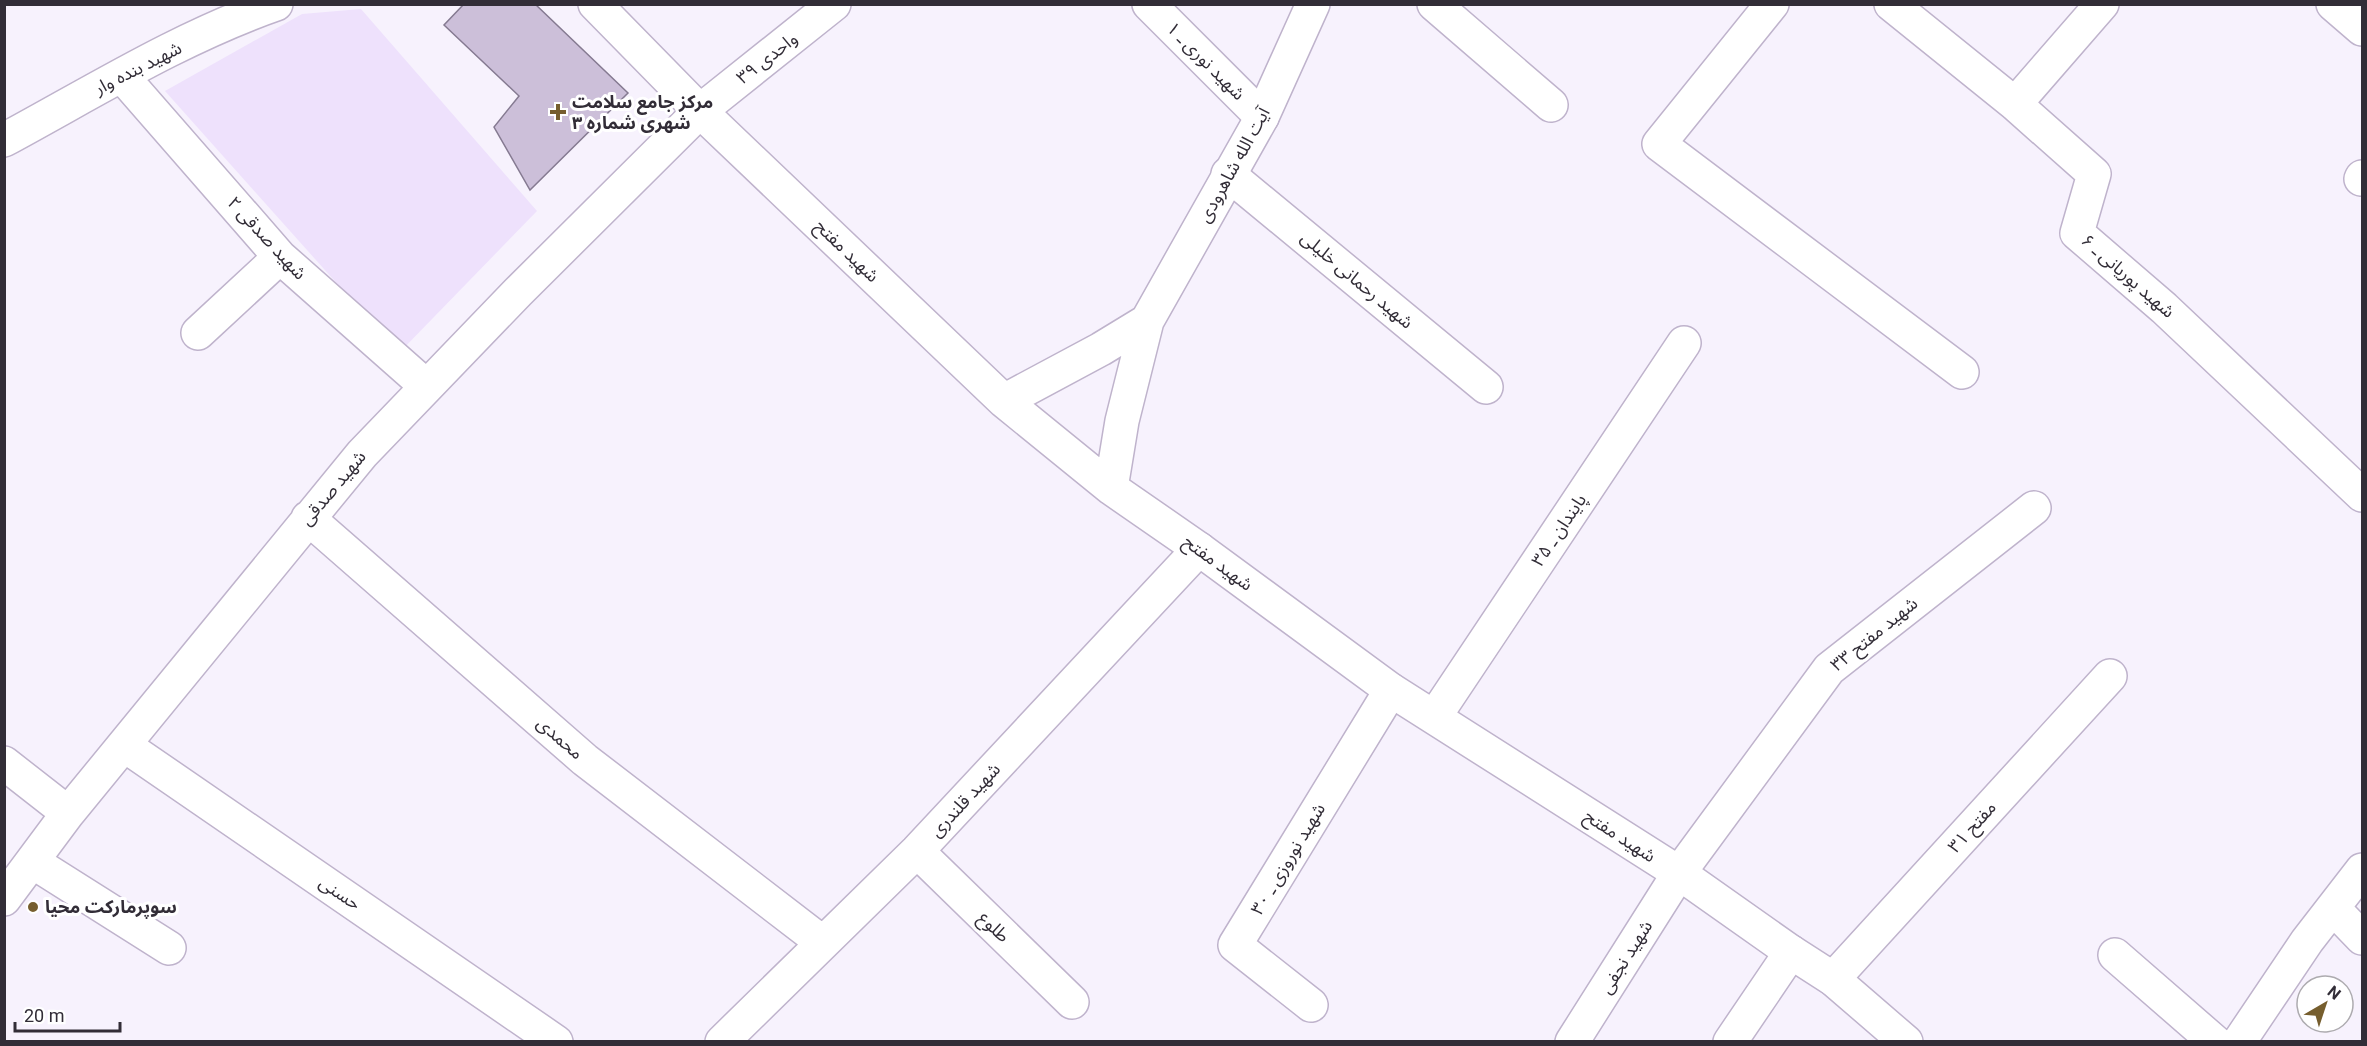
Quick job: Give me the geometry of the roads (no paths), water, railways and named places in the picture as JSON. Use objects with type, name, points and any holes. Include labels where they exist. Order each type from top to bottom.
[{"type":"street","name":"شهید بنده وار","points":[[4,140],[122,76],[240,17],[276,4]]},
{"type":"street","name":"شهید مفتح","points":[[594,4],[700,111],[1004,401],[1111,489],[1199,549],[1391,690],[1679,873],[1833,979],[1906,1041]]},
{"type":"street","name":"واحدی ۳۹","points":[[700,111],[834,4]]},
{"type":"street","name":"شهید نوری ـ ۱","points":[[1149,4],[1262,117]]},
{"type":"street","name":"آیت الله شاهرودی","points":[[1147,321],[1262,117],[1313,4]]},
{"type":"street","points":[[1434,4],[1551,105]]},
{"type":"street","points":[[1772,4],[1659,144],[1962,372]]},
{"type":"street","name":"شهید پوریانی ـ ۶","points":[[1891,4],[2015,104],[2094,174],[2077,233],[2164,308],[2362,495]]},
{"type":"street","points":[[2015,104],[2102,4]]},
{"type":"street","name":"شهید صدقی ۲","points":[[122,76],[280,256],[426,386]]},
{"type":"street","name":"شهید صدقی","points":[[4,899],[68,813],[362,454],[426,386],[700,111]]},
{"type":"street","name":"شهید رحمانی خلیلی","points":[[1228,174],[1486,387]]},
{"type":"street","points":[[198,333],[280,256]]},
{"type":"street","points":[[1004,401],[1101,349],[1147,321]]},
{"type":"street","points":[[1111,489],[1122,421],[1147,321]]},
{"type":"street","name":"پایندان ـ ۳۵","points":[[1435,716],[1684,343]]},
{"type":"street","name":"شهید مفتح ۳۳","points":[[1679,873],[1829,669],[2034,508]]},
{"type":"street","name":"محمدی","points":[[308,518],[585,760],[823,943]]},
{"type":"street","name":"شهید قلندری","points":[[722,1041],[917,851],[1199,549]]},
{"type":"street","name":"مفتح ۳۱","points":[[1833,979],[2110,676]]},
{"type":"street","name":"شهید نوروزی ـ ۳۰","points":[[1311,1005],[1235,945],[1391,690]]},
{"type":"street","name":"حسنی","points":[[124,745],[556,1041]]},
{"type":"street","points":[[4,763],[68,813]]},
{"type":"street","name":"طلوع","points":[[917,851],[1072,1002]]},
{"type":"street","points":[[33,862],[169,948]]},
{"type":"street","points":[[2239,1041],[2307,941],[2362,870]]},
{"type":"street","name":"شهید نجفی","points":[[1572,1041],[1679,873]]},
{"type":"street","points":[[2333,908],[2362,938]]},
{"type":"street","points":[[1730,1041],[1791,952]]},
{"type":"street","points":[[2115,955],[2215,1041]]},
{"type":"place","name":"مرکز جامع سلامت شهری شماره ۳","points":[[558,112]]},
{"type":"place","name":"سوپرمارکت محیا","points":[[33,907]]}]
